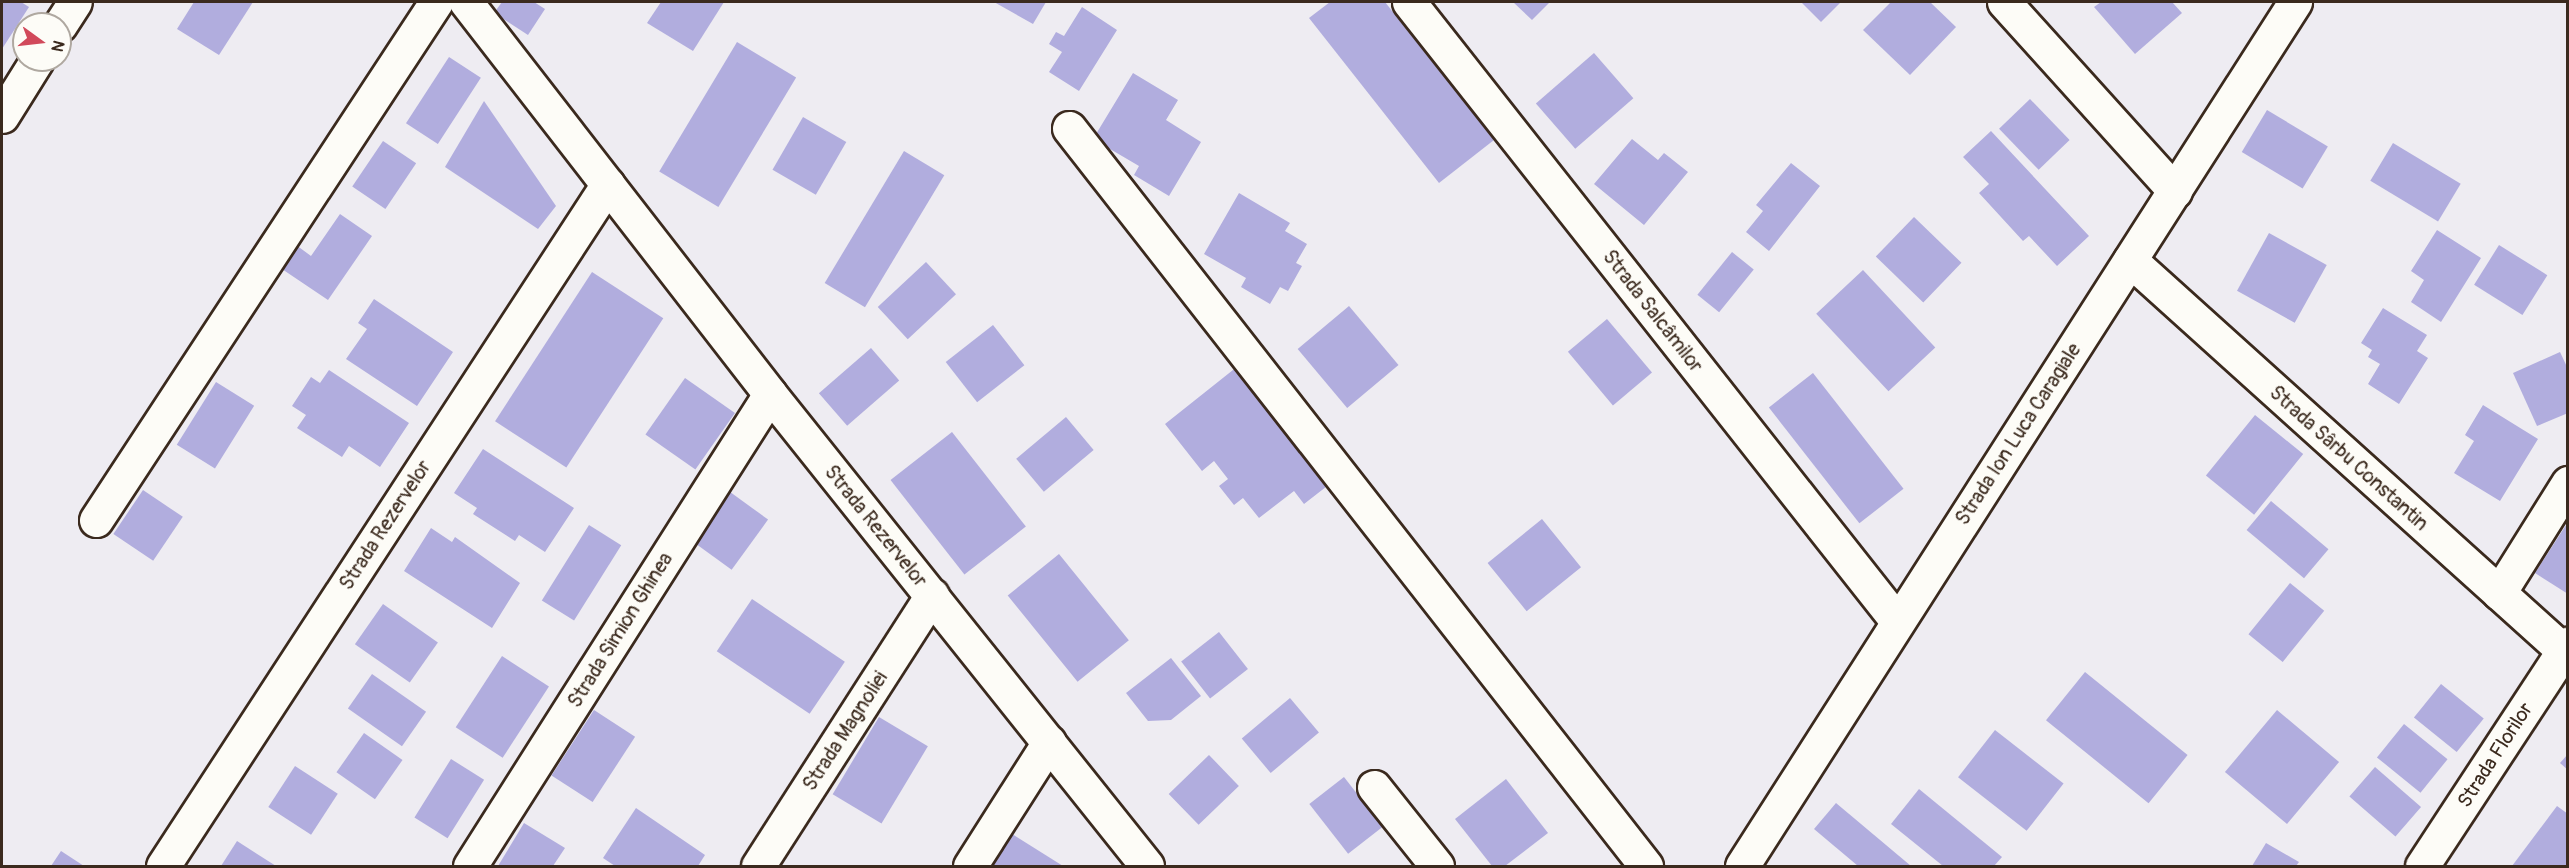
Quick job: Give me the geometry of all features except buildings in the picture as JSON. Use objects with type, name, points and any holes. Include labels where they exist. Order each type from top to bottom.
[{"type":"street","points":[[96,520],[436,2]]},
{"type":"street","name":"Strada Rezervelor","points":[[466,2],[770,394],[1049,742],[1137,862]]},
{"type":"street","name":"Strada Salcâmilor","points":[[1409,2],[1897,621]]},
{"type":"street","points":[[2004,2],[2175,191]]},
{"type":"street","name":"Strada Ion Luca Caragiale","points":[[1742,867],[1897,621],[2295,2]]},
{"type":"street","points":[[2,116],[30,72]]},
{"type":"street","points":[[1069,128],[1646,867]]},
{"type":"street","name":"Strada Rezervelor","points":[[163,867],[608,184]]},
{"type":"street","name":"Strada Sârbu Constantin","points":[[2130,260],[2499,593],[2566,650]]},
{"type":"street","name":"Strada Simion Ghinea","points":[[470,867],[770,394]]},
{"type":"street","points":[[2499,593],[2568,483]]},
{"type":"street","name":"Strada Magnoliei","points":[[758,867],[932,595]]},
{"type":"street","name":"Strada Florilor","points":[[2422,867],[2566,650]]},
{"type":"street","points":[[970,867],[1049,742]]},
{"type":"street","points":[[1374,787],[1437,867]]}]
